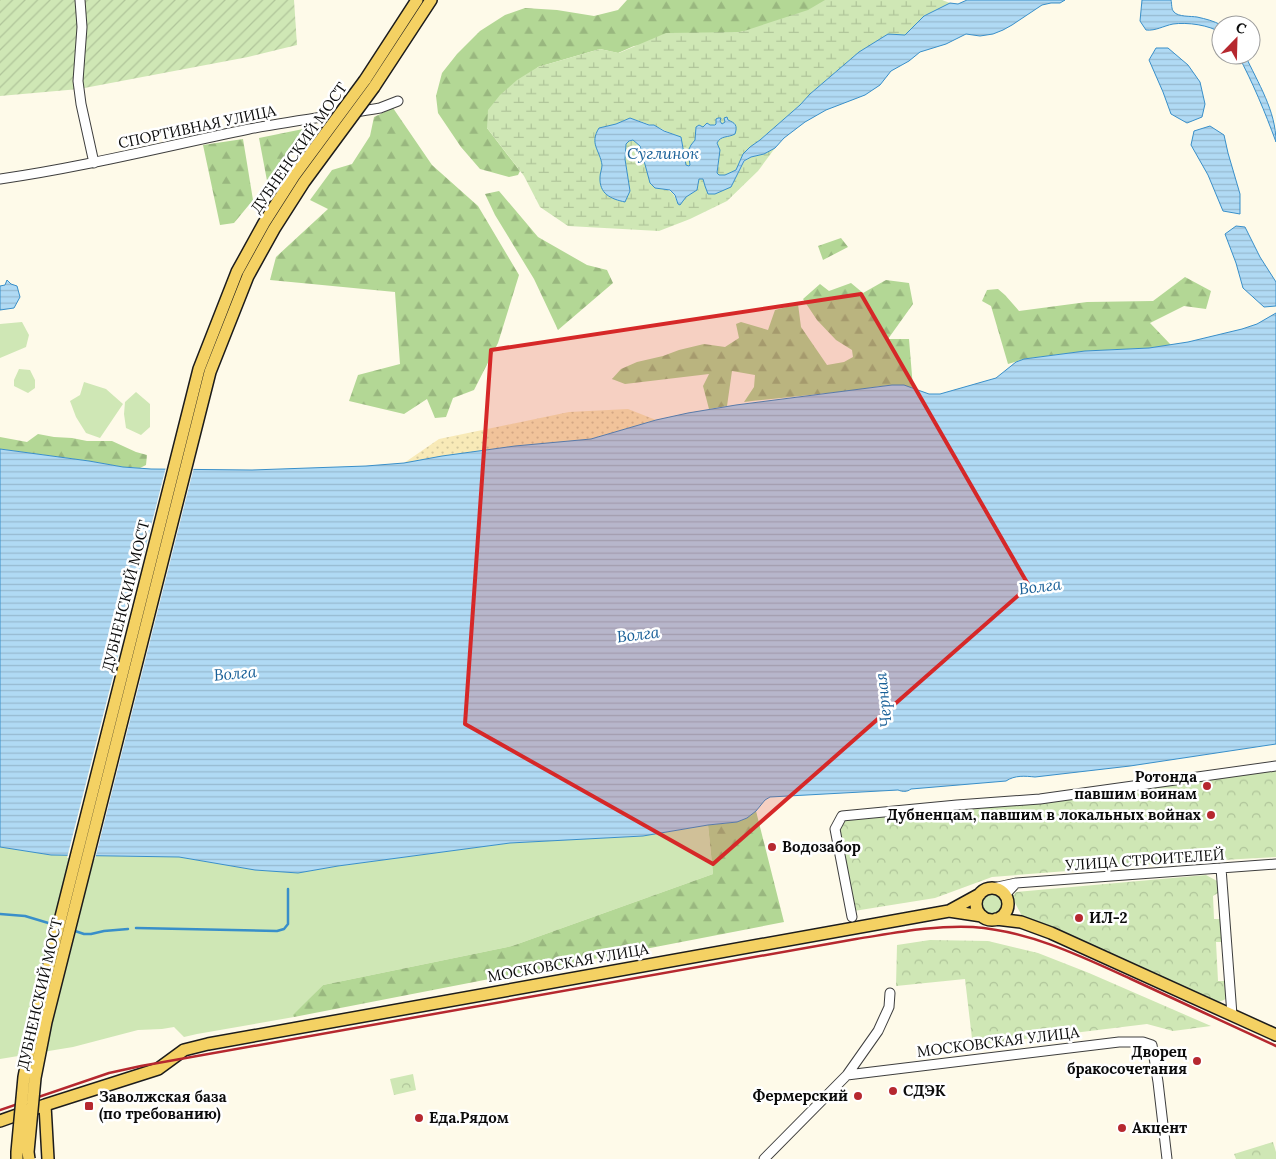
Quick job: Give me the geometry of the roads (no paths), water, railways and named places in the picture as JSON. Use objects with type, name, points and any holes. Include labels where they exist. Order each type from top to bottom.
[{"type":"main road","points":[[369,84],[417,0]]},
{"type":"main road","points":[[369,84],[431,0]]},
{"type":"main road","name":"ДУБНЕНСКИЙ МОСТ","points":[[17,1159],[24,1077],[35,1020],[199,369],[237,272],[264,223],[294,176],[369,84]]},
{"type":"main road","name":"ДУБНЕНСКИЙ МОСТ","points":[[29,1159],[36,1078],[46,1022],[210,372],[248,276],[274,229],[369,84]]},
{"type":"main road","points":[[949,911],[988,888],[993,888],[1002,892],[1020,922]]},
{"type":"main road","points":[[980,894],[976,903],[982,916]]},
{"type":"main road","points":[[996,919],[1004,914],[1007,900]]},
{"type":"main road","points":[[949,911],[1020,922],[1051,933],[1276,1035]]},
{"type":"main road","name":"МОСКОВСКАЯ УЛИЦА","points":[[45,1105],[158,1069],[178,1054],[192,1047],[949,911]]},
{"type":"main road","points":[[0,1121],[45,1105],[48,1159]]},
{"type":"street","points":[[80,0],[82,27],[78,81],[94,163]]},
{"type":"street","name":"СПОРТИВНАЯ УЛИЦА","points":[[0,179],[94,163],[250,129],[380,108],[398,101]]},
{"type":"street","points":[[852,917],[835,829],[842,816],[1040,799],[1276,766]]},
{"type":"street","name":"УЛИЦА СТРОИТЕЛЕЙ","points":[[993,888],[1016,883],[1276,864]]},
{"type":"street","points":[[1221,868],[1232,1015]]},
{"type":"street","points":[[1007,900],[1016,883]]},
{"type":"street","points":[[764,1159],[847,1075],[878,1031],[889,1006],[890,993]]},
{"type":"street","name":"МОСКОВСКАЯ УЛИЦА","points":[[847,1075],[1119,1042],[1143,1042],[1152,1045],[1167,1159]]},
{"type":"water","name":"Суглинок","points":[[967,0],[1065,0],[1060,3],[1042,5],[1012,25],[993,34],[980,36],[966,34],[946,44],[920,52],[891,71],[880,85],[865,95],[826,110],[805,122],[784,138],[775,148],[744,161],[731,187],[715,194],[708,194],[703,179],[699,179],[697,190],[686,197],[680,205],[678,204],[675,195],[670,190],[655,188],[650,183],[640,146],[633,140],[626,144],[625,159],[630,191],[625,202],[615,199],[604,192],[600,183],[602,165],[595,143],[599,128],[630,118],[654,125],[681,137],[686,165],[689,166],[688,151],[695,140],[696,127],[699,125],[703,127],[707,123],[715,125],[718,118],[721,118],[722,124],[725,122],[724,118],[727,117],[736,128],[735,134],[719,140],[717,143],[720,150],[717,173],[725,175],[736,170],[743,154],[750,147],[859,52],[888,34],[905,35],[924,16],[950,3],[958,4]]},
{"type":"water","points":[[1142,0],[1171,0],[1172,9],[1176,14],[1211,20],[1211,28],[1185,23],[1146,30],[1140,21]]},
{"type":"water","points":[[1156,48],[1168,48],[1188,65],[1200,82],[1205,104],[1202,117],[1187,123],[1171,114],[1149,60]]},
{"type":"water","points":[[1243,65],[1250,65],[1270,108],[1276,142],[1258,98]]},
{"type":"water","points":[[1210,126],[1224,135],[1240,194],[1240,214],[1223,211],[1208,175],[1191,145],[1194,131]]},
{"type":"water","points":[[1236,226],[1245,227],[1260,257],[1276,282],[1276,306],[1264,307],[1243,288],[1225,234]]},
{"type":"water","points":[[7,280],[17,286],[20,297],[14,308],[0,310],[0,286],[5,285]]},
{"type":"water","points":[[1276,313],[1276,744],[1130,766],[1035,777],[1016,777],[1006,781],[911,789],[908,791],[770,797],[747,818],[737,822],[643,836],[510,843],[298,873],[255,870],[179,857],[51,855],[0,847],[0,449],[123,467],[151,469],[252,470],[404,463],[515,446],[591,439],[656,420],[736,405],[892,385],[904,385],[929,394],[940,394],[996,378],[1016,362],[1024,359],[1085,351],[1149,348],[1188,342],[1242,329],[1257,324]]},
{"type":"waterway","points":[[136,928],[277,931],[284,929],[288,924],[288,889]]},
{"type":"waterway","points":[[0,914],[25,916],[55,925]]},
{"type":"waterway","points":[[72,930],[91,934],[128,929]]},
{"type":"railway","points":[[0,1110],[109,1073],[141,1066],[856,939],[944,927],[994,929],[1034,939],[1074,953],[1276,1046]]},
{"type":"place","name":"Ротонда павшим воинам","points":[[1207,786]]},
{"type":"place","name":"Дубненцам, павшим в локальных войнах","points":[[1211,815]]},
{"type":"place","name":"Водозабор","points":[[772,847]]},
{"type":"place","name":"ИЛ-2","points":[[1079,918]]},
{"type":"place","name":"Дворец бракосочетания","points":[[1197,1061]]},
{"type":"place","name":"СДЭК","points":[[893,1091]]},
{"type":"place","name":"Фермерский","points":[[858,1096]]},
{"type":"place","name":"Заволжская база (по требованию)","points":[[89,1106]]},
{"type":"place","name":"Еда.Рядом","points":[[419,1118]]},
{"type":"place","name":"Акцент","points":[[1122,1128]]},
{"type":"water label","name":"Волга","points":[[1040,586]]},
{"type":"water label","name":"Волга","points":[[638,634]]},
{"type":"water label","name":"Волга","points":[[235,673]]},
{"type":"water label","name":"Черная","points":[[883,700]]}]
